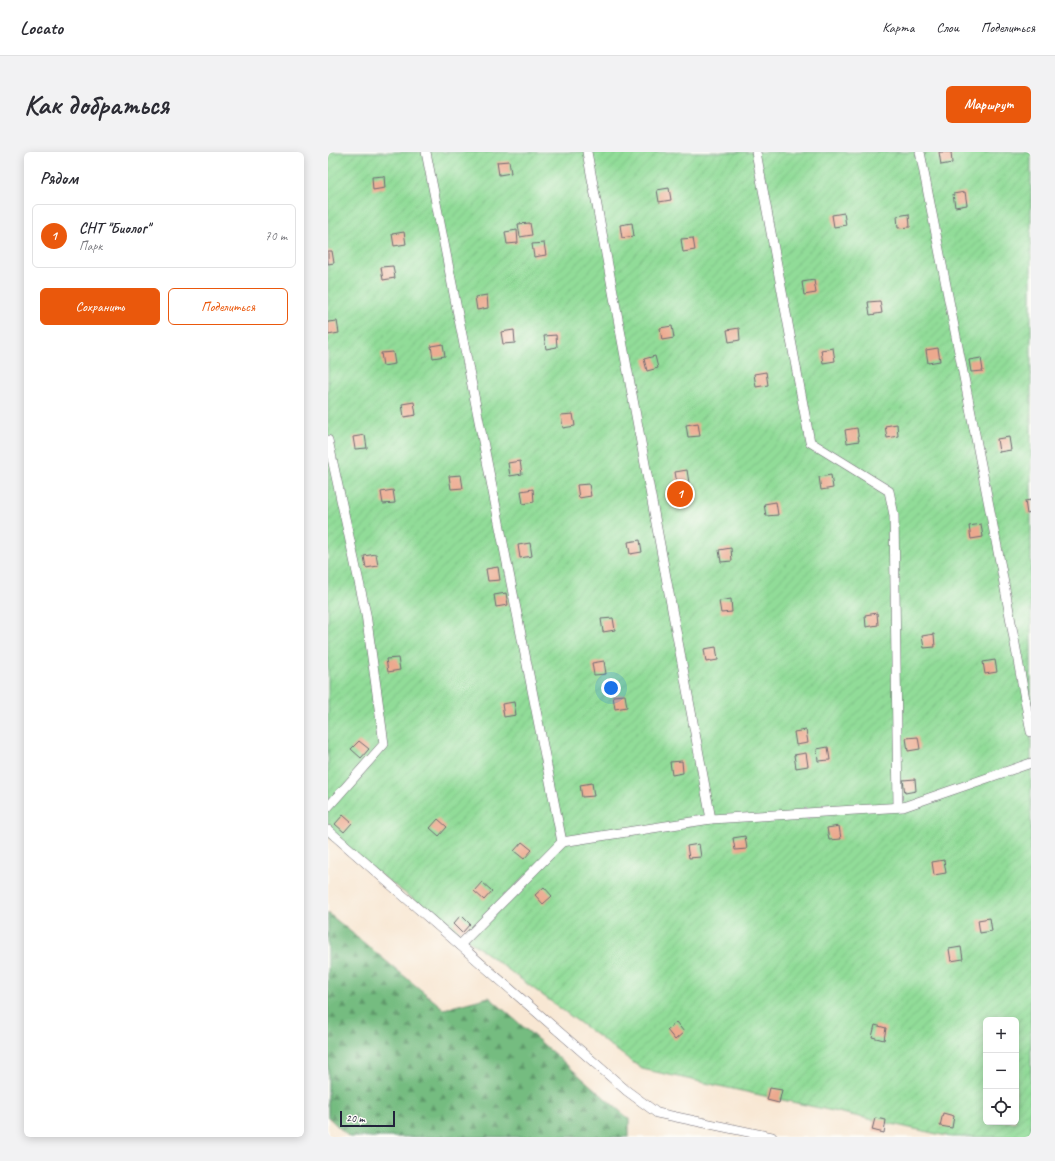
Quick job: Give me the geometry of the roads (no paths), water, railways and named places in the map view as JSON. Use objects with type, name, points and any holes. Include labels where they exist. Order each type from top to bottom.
[{"type":"lane","points":[[426,152],[562,842]]},
{"type":"lane","points":[[587,152],[711,818]]},
{"type":"lane","points":[[756,152],[810,442],[889,491],[894,515],[898,807]]},
{"type":"lane","points":[[920,152],[1000,559],[1031,732]]},
{"type":"lane","points":[[328,440],[331,469],[366,614],[384,744],[328,807]]},
{"type":"lane","points":[[460,945],[562,842],[711,818],[902,807],[1031,763]]},
{"type":"lane","points":[[328,830],[627,1091],[657,1113],[772,1137]]},
{"type":"place","name":"СНТ \"Биолог\"","points":[[680,494]]}]
